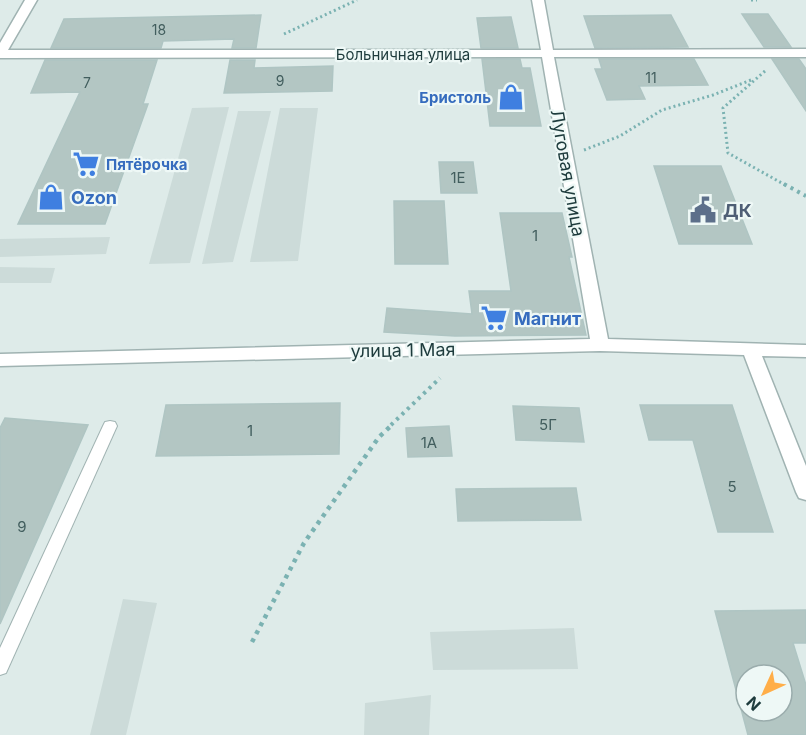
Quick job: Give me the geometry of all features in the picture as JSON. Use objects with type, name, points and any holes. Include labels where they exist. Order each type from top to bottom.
[{"type":"street","points":[[0,54],[31,0]]},
{"type":"street","name":"Луговая улица","points":[[538,0],[600,345]]},
{"type":"street","name":"Больничная улица","points":[[0,54],[806,53]]},
{"type":"street","name":"улица 1 Мая","points":[[0,360],[600,345],[806,351]]},
{"type":"street","points":[[752,350],[806,492]]},
{"type":"lane","points":[[0,667],[110,426]]},
{"type":"path","points":[[274,38],[357,0]]},
{"type":"path","points":[[751,0],[757,0]]},
{"type":"path","points":[[577,152],[620,136],[662,110],[712,95],[761,76],[782,53]]},
{"type":"path","points":[[754,79],[723,108],[728,153],[806,196]]},
{"type":"path","points":[[252,642],[311,533],[380,437],[440,378]]},
{"type":"shaded area","points":[[229,107],[190,263],[149,264],[192,108]]},
{"type":"shaded area","points":[[280,108],[318,108],[298,261],[250,262]]},
{"type":"shaded area","points":[[238,111],[271,111],[233,262],[202,264]]},
{"type":"shaded area","points":[[110,237],[106,254],[0,257],[0,239]]},
{"type":"shaded area","points":[[0,267],[55,268],[51,283],[0,283]]},
{"type":"shaded area","points":[[123,599],[157,603],[126,735],[90,735]]},
{"type":"shaded area","points":[[574,628],[578,669],[433,670],[430,632]]},
{"type":"shaded area","points":[[431,695],[429,735],[364,735],[365,703]]},
{"type":"building","points":[[742,14],[768,14],[791,47],[764,47]]},
{"type":"building","points":[[261,15],[256,48],[232,48],[234,39],[163,41],[161,48],[51,48],[64,19]]},
{"type":"building","points":[[671,15],[688,47],[595,48],[584,16]]},
{"type":"building","points":[[511,17],[518,48],[481,48],[477,18]]},
{"type":"building","name":"Бристоль","points":[[482,59],[520,59],[522,68],[530,68],[541,126],[490,126]]},
{"type":"building","points":[[599,59],[694,59],[708,85],[639,86],[645,99],[607,100],[595,69],[602,69]]},
{"type":"building","points":[[772,59],[799,59],[806,69],[806,111]]},
{"type":"building","name":"Пятёрочка","points":[[45,60],[157,60],[143,104],[148,104],[105,224],[18,224],[80,92],[31,93]]},
{"type":"building","points":[[230,60],[255,60],[254,68],[333,66],[332,91],[224,93]]},
{"type":"building","points":[[439,162],[473,162],[477,193],[441,193]]},
{"type":"building","name":"ДК","points":[[654,166],[721,166],[752,244],[679,244]]},
{"type":"building","points":[[394,201],[444,201],[448,264],[395,264]]},
{"type":"building","points":[[500,213],[562,213],[586,335],[455,336],[384,332],[387,308],[472,314],[469,291],[511,291]]},
{"type":"building","points":[[340,403],[339,454],[156,456],[166,405]]},
{"type":"building","points":[[640,405],[732,405],[773,532],[718,532],[693,440],[649,440]]},
{"type":"building","points":[[513,406],[579,408],[584,442],[516,440]]},
{"type":"building","points":[[5,418],[88,425],[0,624],[0,428]]},
{"type":"building","points":[[449,426],[452,456],[408,457],[406,428]]},
{"type":"building","points":[[576,488],[581,520],[458,521],[456,489]]},
{"type":"building","points":[[806,610],[806,643],[793,643],[806,685],[806,735],[748,735],[745,723],[794,723],[794,663],[734,663],[734,682],[715,611]]},
{"type":"place","name":"Бристоль","points":[[511,97]]},
{"type":"place","name":"Пятёрочка","points":[[86,164]]},
{"type":"place","name":"Ozon","points":[[51,197]]},
{"type":"place","name":"ДК","points":[[703,210]]},
{"type":"place","name":"Магнит","points":[[494,318]]}]
